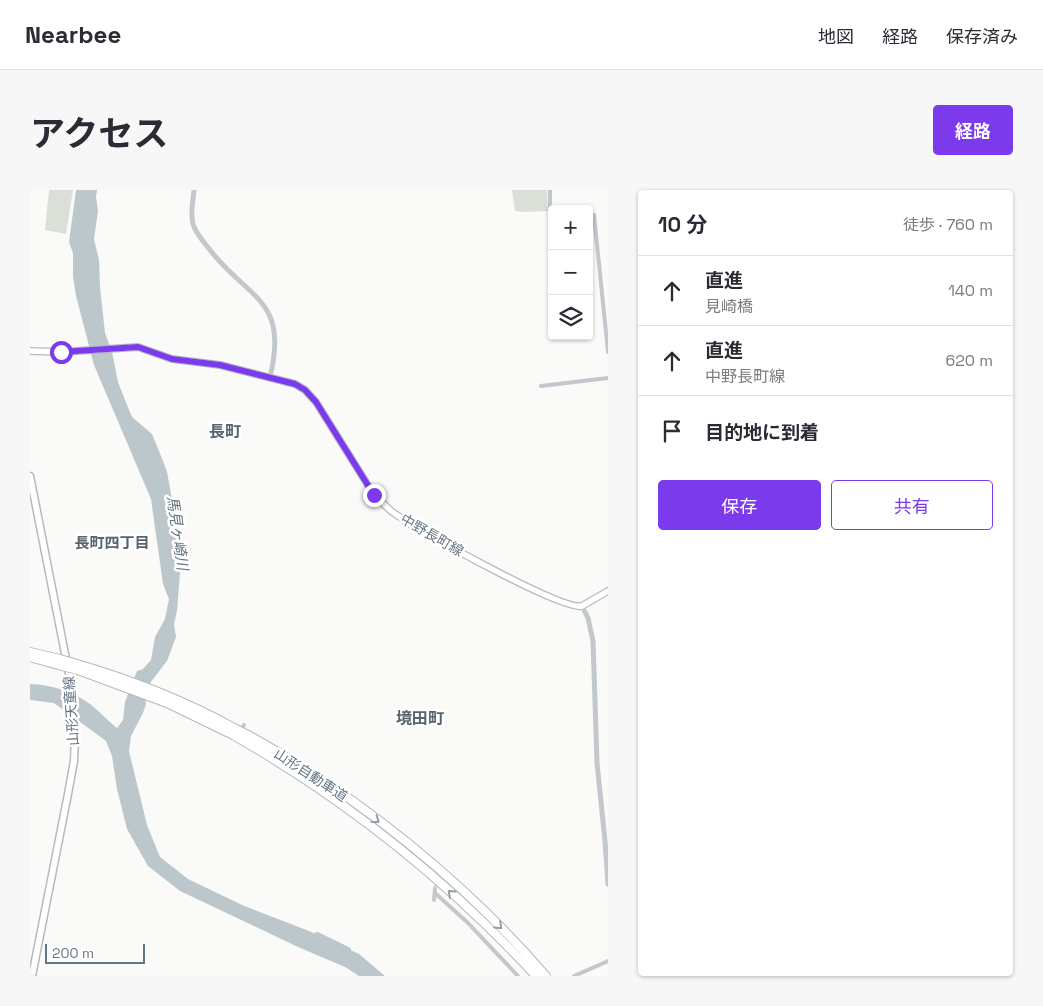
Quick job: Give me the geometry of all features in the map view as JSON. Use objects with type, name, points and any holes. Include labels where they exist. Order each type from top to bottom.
[{"type":"highway","name":"山形自動車道","points":[[30,652],[99,674],[138,691],[239,729],[246,738],[325,792],[405,852],[468,908],[536,976]]},
{"type":"highway","name":"山形自動車道","points":[[30,657],[61,662]]},
{"type":"highway","name":"山形自動車道","points":[[246,738],[296,764],[338,792],[404,841],[446,876],[500,927],[546,976]]},
{"type":"main road","name":"中野長町線","points":[[30,351],[61,352],[138,347],[172,359],[220,365],[295,384],[309,394],[326,418],[366,484],[374,495],[391,511],[425,533],[540,593],[568,605],[582,606]]},
{"type":"main road","name":"山形天童線","points":[[30,476],[71,690],[75,736],[74,761],[32,976]]},
{"type":"main road","points":[[582,606],[608,591]]},
{"type":"street","points":[[194,190],[192,216],[194,228],[221,263],[263,302],[271,316],[275,350],[270,377]]},
{"type":"street","points":[[550,190],[550,205]]},
{"type":"street","points":[[594,215],[608,352]]},
{"type":"street","points":[[541,386],[608,378]]},
{"type":"street","points":[[582,606],[588,618],[593,641],[596,764],[608,884]]},
{"type":"street","points":[[434,900],[435,891],[518,976]]},
{"type":"street","points":[[503,960],[506,954]]},
{"type":"street","points":[[574,976],[608,961]]},
{"type":"shaded area","points":[[49,190],[73,190],[66,234],[45,230]]},
{"type":"shaded area","points":[[76,190],[97,190],[98,211],[94,239],[99,260],[105,333],[112,352],[118,382],[132,417],[152,434],[163,461],[167,472],[176,521],[175,532],[180,573],[174,624],[176,637],[167,661],[150,683],[145,697],[146,704],[143,713],[131,736],[129,751],[147,825],[160,857],[188,879],[242,905],[309,931],[359,954],[385,976],[359,976],[345,967],[180,891],[148,866],[127,829],[117,789],[112,756],[106,741],[54,703],[30,700],[30,684],[62,690],[90,704],[117,728],[123,720],[125,702],[137,671],[143,669],[151,660],[155,637],[165,619],[169,599],[163,584],[151,499],[94,365],[76,296],[73,276],[73,253],[69,242]]},
{"type":"shaded area","points":[[512,190],[547,190],[548,211],[515,211]]},
{"type":"waterway","name":"馬見ヶ崎川","points":[[317,935],[348,950]]},
{"type":"tunnel","points":[[435,889],[440,865]]},
{"type":"district","name":"長町","points":[[225,431]]},
{"type":"district","name":"長町四丁目","points":[[112,542]]},
{"type":"district","name":"境田町","points":[[420,718]]},
{"type":"route","points":[[61,352],[138,347],[156,355],[172,359],[220,365],[300,386],[316,402],[374,495]]}]
